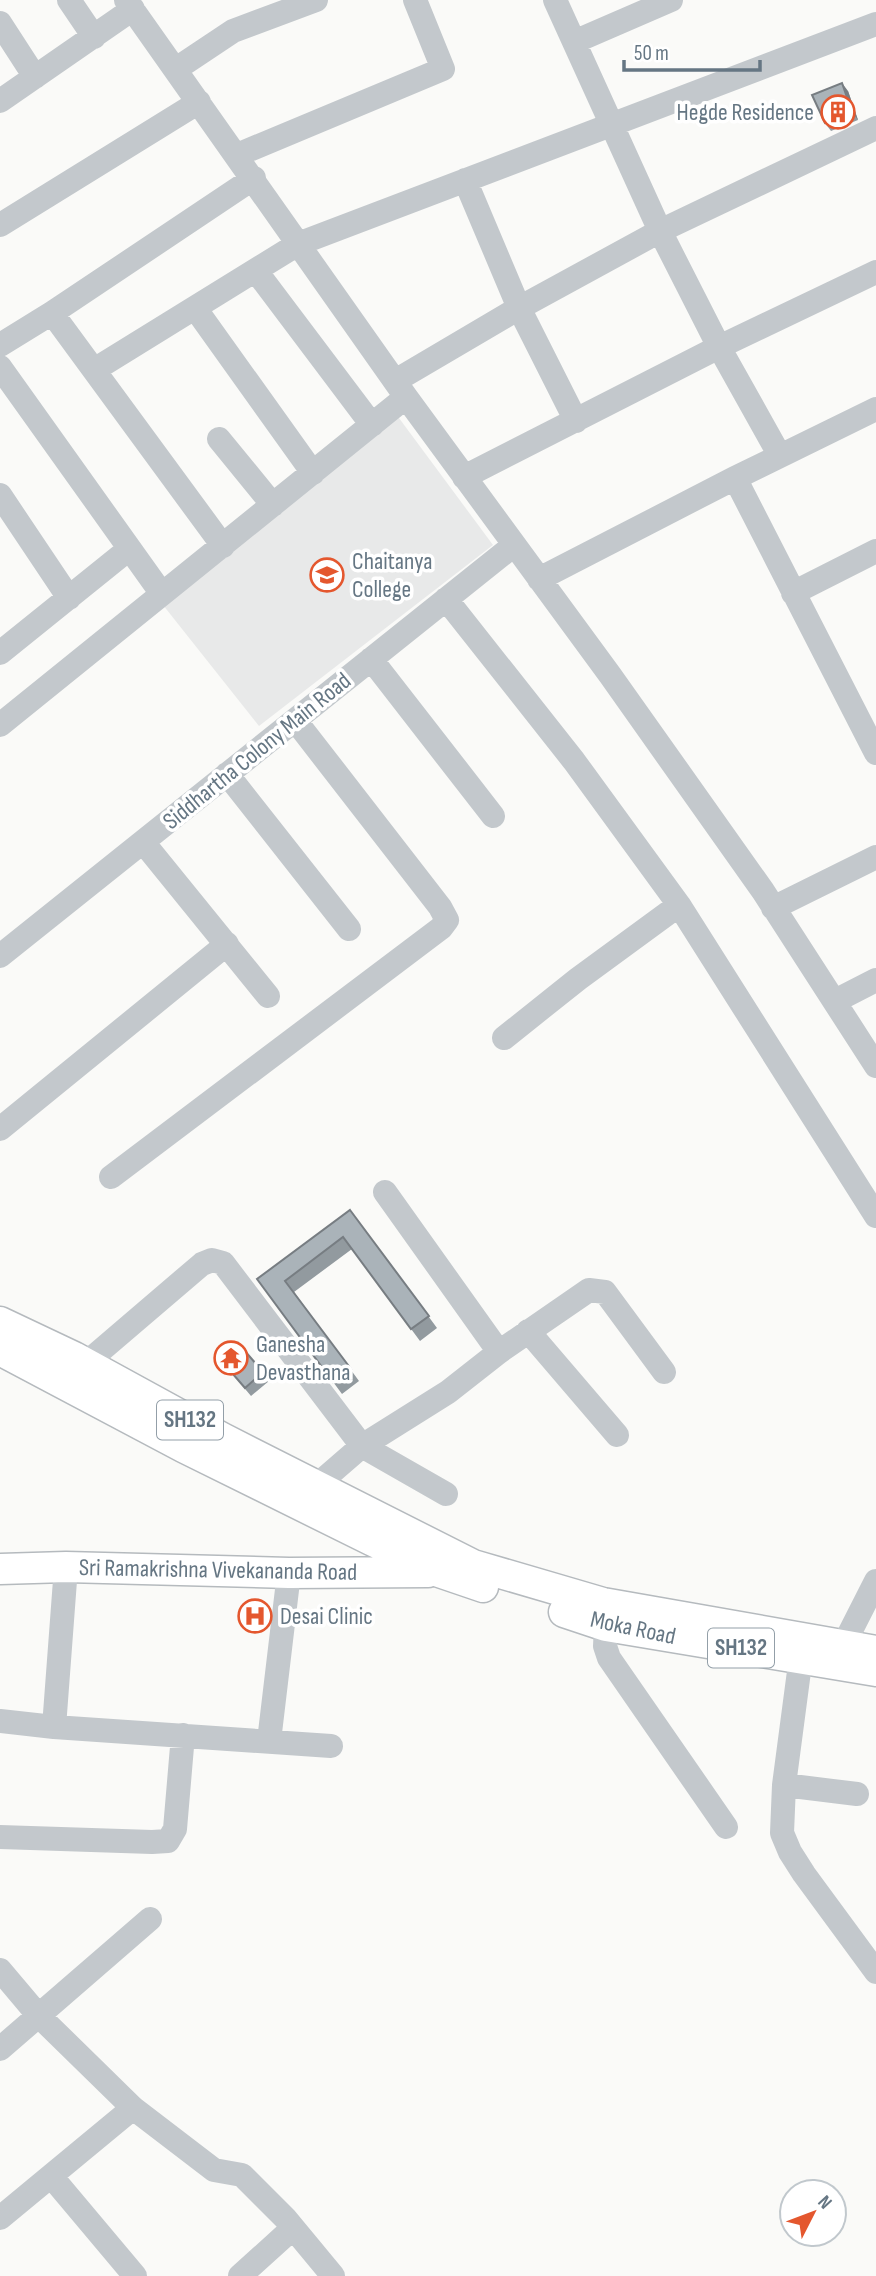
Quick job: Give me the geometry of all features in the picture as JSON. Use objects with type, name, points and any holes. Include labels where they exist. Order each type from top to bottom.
[{"type":"main road","name":"SH132","points":[[0,1322],[317,1485],[436,1572]]},
{"type":"main road","name":"SH132","points":[[0,1350],[183,1447],[376,1529],[473,1565]]},
{"type":"main road","points":[[436,1572],[473,1565]]},
{"type":"main road","name":"Moka Road","points":[[473,1565],[603,1603],[802,1648],[876,1671]]},
{"type":"main road","name":"Sri Ramakrishna Vivekananda Road","points":[[0,1569],[66,1567],[289,1573],[436,1572]]},
{"type":"main road","name":"Moka Road","points":[[436,1572],[606,1626],[802,1648],[844,1644],[876,1651]]},
{"type":"street","points":[[69,0],[94,37]]},
{"type":"street","points":[[176,69],[233,31],[316,0]]},
{"type":"street","points":[[237,155],[443,69],[415,0]]},
{"type":"street","points":[[555,0],[660,231],[719,347],[780,456]]},
{"type":"street","points":[[575,43],[671,0]]},
{"type":"street","points":[[0,101],[94,37],[130,5],[464,477],[610,675],[773,908],[876,1066]]},
{"type":"street","points":[[0,23],[35,77]]},
{"type":"street","points":[[94,370],[298,244],[876,24]]},
{"type":"street","points":[[0,225],[200,102]]},
{"type":"street","points":[[0,725],[372,425],[401,389],[519,308],[660,231],[876,128]]},
{"type":"street","points":[[0,345],[254,178]]},
{"type":"street","points":[[465,180],[519,308],[576,421]]},
{"type":"street","points":[[256,271],[372,425]]},
{"type":"street","points":[[464,477],[719,347],[876,272]]},
{"type":"street","points":[[195,309],[313,473]]},
{"type":"street","points":[[52,313],[223,546]]},
{"type":"street","points":[[0,368],[162,594]]},
{"type":"street","points":[[539,579],[876,409]]},
{"type":"street","points":[[219,439],[273,505]]},
{"type":"street","points":[[735,478],[876,753]]},
{"type":"street","points":[[0,495],[69,598]]},
{"type":"street","name":"Siddhartha Colony Main Road","points":[[0,956],[514,545]]},
{"type":"street","points":[[4,641],[69,598],[129,549]]},
{"type":"street","points":[[793,593],[876,551]]},
{"type":"street","points":[[446,599],[574,761],[679,905],[876,1216]]},
{"type":"street","points":[[371,659],[493,816]]},
{"type":"street","points":[[111,1177],[441,928],[447,919],[295,720]]},
{"type":"street","points":[[227,774],[349,929]]},
{"type":"street","points":[[143,842],[268,996]]},
{"type":"street","points":[[773,908],[876,857]]},
{"type":"street","points":[[504,1038],[578,979],[679,905]]},
{"type":"street","points":[[0,1129],[227,944]]},
{"type":"street","points":[[835,1001],[876,980]]},
{"type":"street","points":[[385,1192],[499,1352]]},
{"type":"street","points":[[85,1364],[202,1265],[212,1260],[223,1263],[362,1446],[446,1494]]},
{"type":"street","points":[[317,1485],[362,1446],[448,1392],[528,1331],[589,1290],[605,1292],[664,1372]]},
{"type":"street","points":[[528,1331],[617,1435]]},
{"type":"street","points":[[54,1727],[66,1567]]},
{"type":"street","points":[[270,1741],[289,1573]]},
{"type":"street","points":[[844,1644],[876,1581]]},
{"type":"street","points":[[606,1626],[605,1646],[609,1658],[726,1828]]},
{"type":"street","points":[[802,1648],[784,1785],[782,1833],[790,1852],[825,1905],[876,1972]]},
{"type":"street","points":[[0,1721],[331,1746]]},
{"type":"street","points":[[0,1837],[168,1841],[175,1829],[183,1735]]},
{"type":"street","points":[[784,1785],[857,1794]]},
{"type":"street","points":[[0,2049],[150,1919]]},
{"type":"street","points":[[0,1970],[38,2015],[133,2108],[214,2170],[242,2175],[293,2228],[333,2276]]},
{"type":"street","points":[[0,2218],[133,2108]]},
{"type":"street","points":[[51,2176],[129,2274]]},
{"type":"street","points":[[240,2276],[293,2228]]},
{"type":"shaded area","name":"Chaitanya College","points":[[396,414],[493,545],[259,726],[163,605]]},
{"type":"building","name":"Hegde Residence","points":[[842,83],[852,112],[825,123],[812,95]]},
{"type":"building","points":[[350,1210],[429,1316],[411,1329],[343,1237],[285,1281],[351,1369],[333,1382],[257,1279]]},
{"type":"building","points":[[238,1343],[263,1372],[245,1388],[220,1359]]},
{"type":"place","name":"Hegde Residence","points":[[838,112]]},
{"type":"place","name":"Chaitanya College","points":[[327,575]]},
{"type":"place","name":"Ganesha Devasthana","points":[[231,1358]]},
{"type":"place","name":"Desai Clinic","points":[[255,1616]]}]
